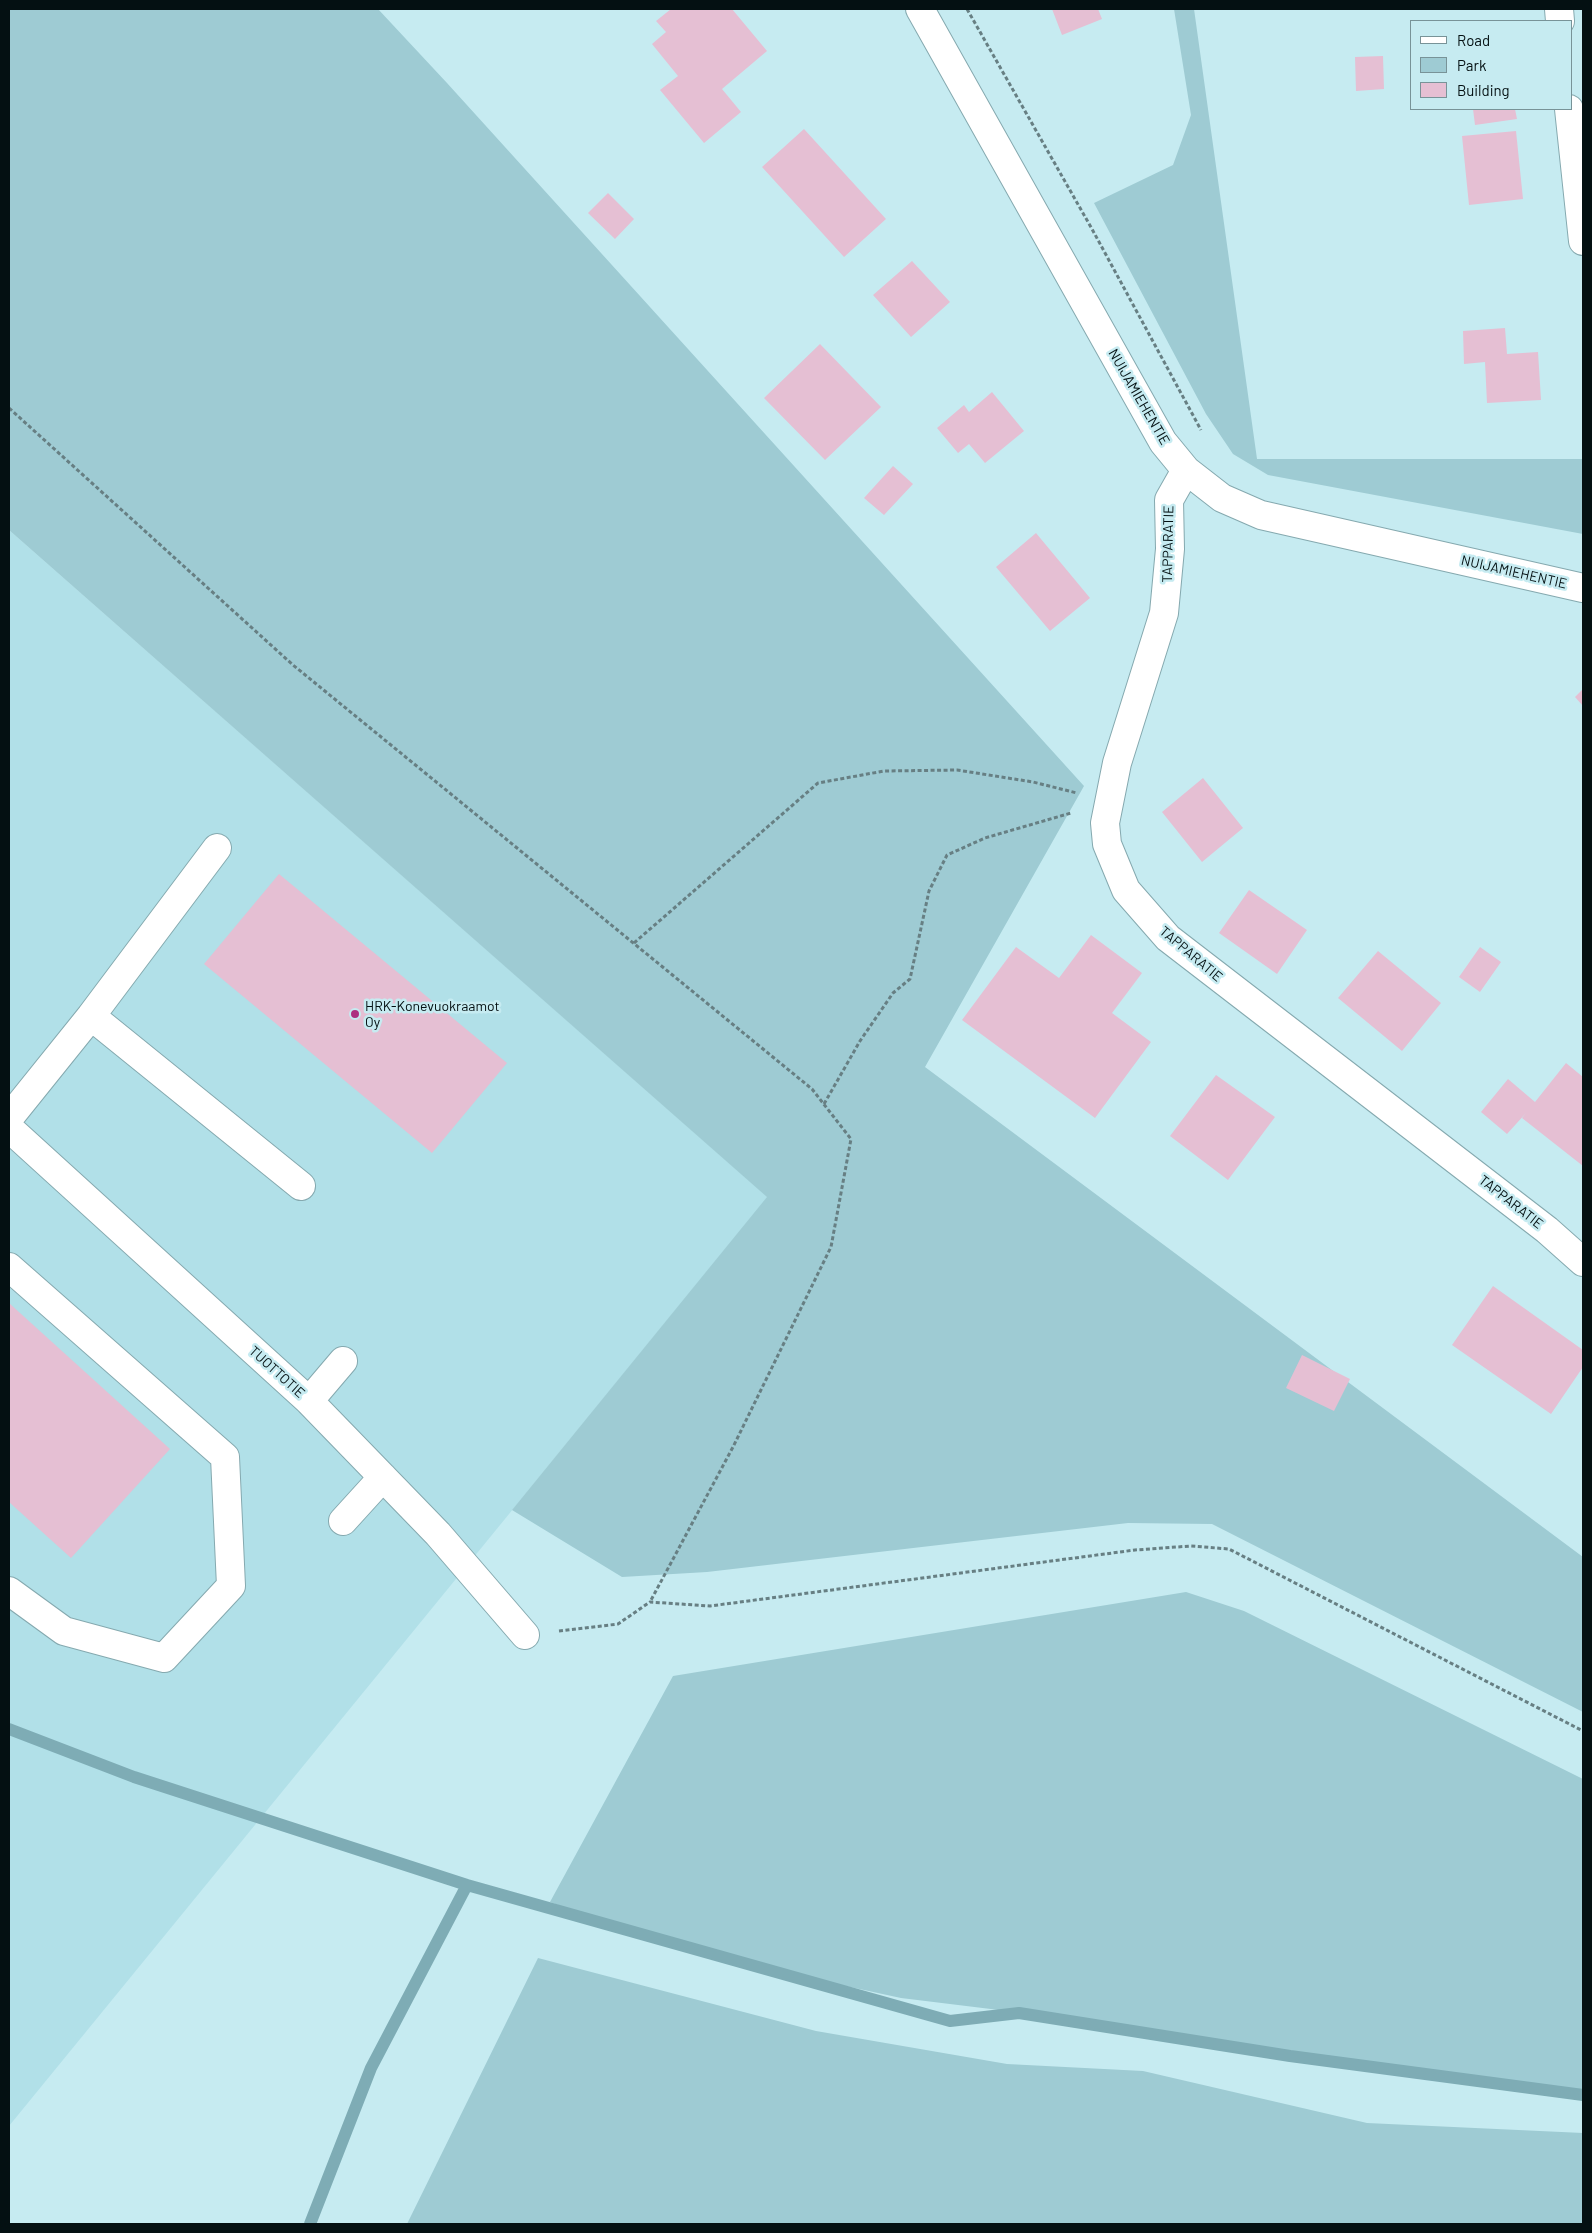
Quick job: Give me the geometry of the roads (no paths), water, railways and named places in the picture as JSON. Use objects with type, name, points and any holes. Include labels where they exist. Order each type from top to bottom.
[{"type":"street","name":"NUIJAMIEHENTIE","points":[[920,9],[1164,442],[1186,470],[1222,498],[1261,516],[1583,588]]},
{"type":"street","points":[[1569,110],[1583,240]]},
{"type":"street","name":"TAPPARATIE","points":[[1186,470],[1168,500],[1170,549],[1164,613],[1117,763],[1109,802],[1106,823],[1107,844],[1126,890],[1168,938],[1541,1226],[1583,1262]]},
{"type":"street","points":[[9,1118],[91,1016],[217,848]]},
{"type":"street","points":[[91,1016],[301,1186]]},
{"type":"street","name":"TUOTTOTIE","points":[[9,1128],[308,1401],[438,1534],[525,1635]]},
{"type":"street","points":[[9,1267],[225,1457],[231,1586],[164,1658],[64,1631],[9,1592]]},
{"type":"street","points":[[308,1401],[343,1362]]},
{"type":"street","points":[[343,1521],[383,1477]]},
{"type":"waterway","points":[[9,1729],[134,1777],[467,1885],[950,2021],[1019,2013],[1290,2056],[1583,2095]]},
{"type":"waterway","points":[[310,2224],[371,2068],[467,1885]]},
{"type":"place","name":"HRK-Konevuokraamot Oy","points":[[355,1014]]}]
